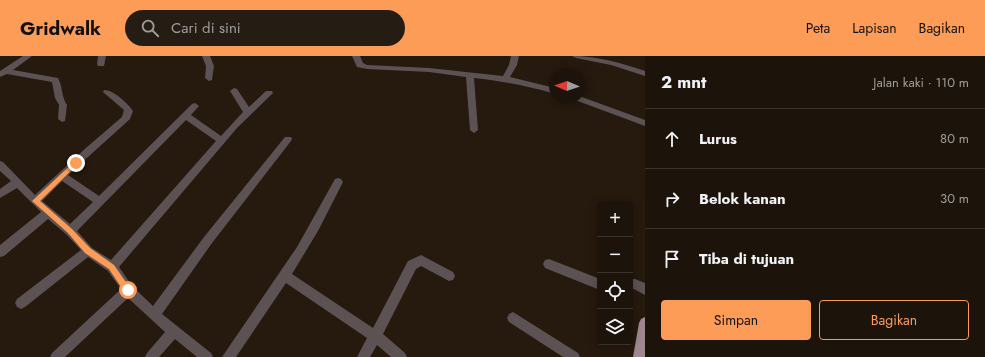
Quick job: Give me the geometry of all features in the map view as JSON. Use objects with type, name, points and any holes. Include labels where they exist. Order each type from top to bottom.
[{"type":"main road","points":[[638,357],[645,327]]},
{"type":"street","points":[[3,73],[28,56]]},
{"type":"street","points":[[206,56],[210,66],[209,78]]},
{"type":"street","points":[[356,56],[360,65],[366,67],[429,70],[504,79],[549,89]]},
{"type":"street","points":[[504,79],[513,65],[515,56]]},
{"type":"street","points":[[576,56],[612,63],[645,74]]},
{"type":"street","points":[[3,73],[55,80],[57,84],[58,99],[63,105],[62,119]]},
{"type":"street","points":[[470,76],[474,130]]},
{"type":"street","points":[[234,91],[248,112]]},
{"type":"street","points":[[35,201],[90,149],[126,119],[129,111],[127,108],[107,92]]},
{"type":"street","points":[[112,267],[234,126],[269,93]]},
{"type":"street","points":[[585,101],[645,123]]},
{"type":"street","points":[[70,231],[195,106]]},
{"type":"street","points":[[185,115],[222,141]]},
{"type":"street","points":[[154,315],[208,240],[288,139]]},
{"type":"street","points":[[0,165],[35,201],[70,231],[88,251],[112,267],[128,290],[154,315],[173,332],[207,357]]},
{"type":"street","points":[[62,176],[100,201]]},
{"type":"street","points":[[0,194],[18,182]]},
{"type":"street","points":[[228,357],[285,276],[322,215],[338,182]]},
{"type":"street","points":[[0,252],[48,213]]},
{"type":"street","points":[[21,303],[88,251]]},
{"type":"street","points":[[363,357],[412,265],[421,260],[449,276]]},
{"type":"street","points":[[549,264],[597,284]]},
{"type":"street","points":[[285,276],[375,336],[401,357]]},
{"type":"street","points":[[633,284],[645,289]]},
{"type":"street","points":[[56,357],[128,290]]},
{"type":"street","points":[[513,318],[574,357]]},
{"type":"street","points":[[151,357],[173,332]]},
{"type":"route","points":[[76,163],[35,201],[70,231],[88,251],[112,267],[128,290]]}]
